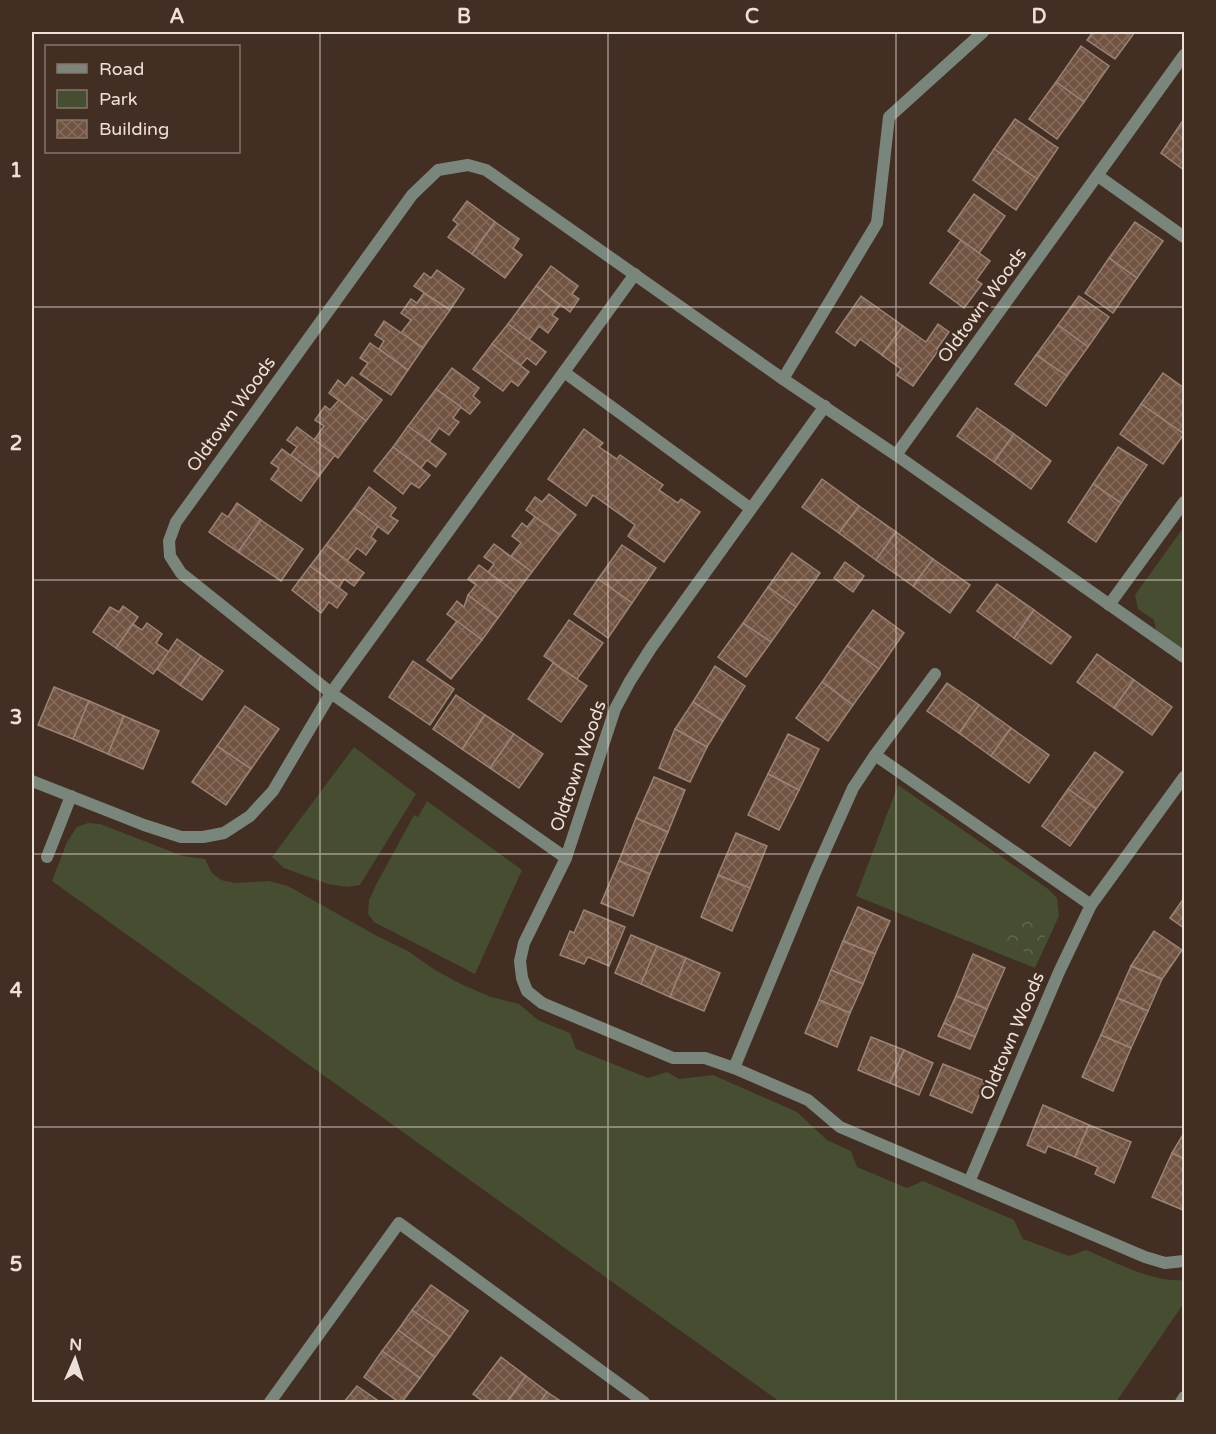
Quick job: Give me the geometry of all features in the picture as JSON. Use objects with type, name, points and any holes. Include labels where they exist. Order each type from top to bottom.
[{"type":"street","points":[[783,379],[877,223],[889,117],[983,32]]},
{"type":"street","name":"Oldtown Woods","points":[[896,455],[1185,55]]},
{"type":"street","name":"Oldtown Woods","points":[[566,858],[332,693],[181,573],[170,556],[170,541],[176,522],[412,195],[438,170],[468,165],[486,170],[635,274]]},
{"type":"street","points":[[1098,176],[1185,237]]},
{"type":"street","points":[[32,780],[144,825],[181,837],[203,837],[224,833],[250,816],[273,791],[332,693],[635,274],[1185,657]]},
{"type":"street","points":[[564,372],[750,508]]},
{"type":"street","name":"Oldtown Woods","points":[[825,406],[651,648],[615,709],[566,858],[524,943],[520,961],[522,978],[527,991],[542,1003],[673,1058],[705,1058],[734,1068],[808,1100],[840,1128],[1145,1257],[1165,1263],[1185,1261]]},
{"type":"street","points":[[1109,605],[1185,502]]},
{"type":"street","points":[[734,1068],[814,875],[853,788],[934,674]]},
{"type":"street","points":[[875,755],[1091,905]]},
{"type":"street","name":"Oldtown Woods","points":[[969,1182],[1059,972],[1091,905],[1185,777]]},
{"type":"street","points":[[47,857],[71,796]]},
{"type":"street","points":[[270,1402],[399,1223],[644,1402]]},
{"type":"street","points":[[1181,1402],[1185,1397]]},
{"type":"green space","points":[[1184,530],[1184,656],[1157,636],[1154,620],[1138,609],[1135,595]]},
{"type":"green space","points":[[354,747],[416,794],[360,885],[347,887],[328,884],[284,868],[272,857]]},
{"type":"green space","points":[[898,785],[1048,889],[1057,898],[1059,916],[1035,968],[856,896]]},
{"type":"green space","points":[[427,801],[522,870],[475,974],[374,922],[368,914],[369,900],[377,883],[414,815],[418,817]]},
{"type":"green space","points":[[88,823],[100,824],[183,856],[205,859],[212,873],[221,880],[235,883],[269,881],[288,886],[408,951],[435,970],[463,985],[491,997],[519,1004],[538,1020],[570,1033],[576,1049],[648,1078],[667,1072],[679,1079],[713,1075],[797,1112],[827,1140],[851,1151],[857,1167],[907,1188],[923,1181],[1014,1220],[1023,1239],[1069,1256],[1086,1250],[1147,1275],[1184,1280],[1184,1303],[1116,1402],[780,1402],[52,881],[67,842],[77,827]]},
{"type":"green space","points":[[1054,912],[1037,957],[987,936],[1020,923]]},
{"type":"building","points":[[1093,32],[1135,32],[1115,59],[1087,40]]},
{"type":"building","points":[[1081,46],[1109,66],[1084,102],[1056,82]]},
{"type":"building","points":[[1056,82],[1084,102],[1057,139],[1029,119]]},
{"type":"building","points":[[1015,119],[1058,148],[1037,179],[994,149]]},
{"type":"building","points":[[1184,119],[1184,170],[1161,153]]},
{"type":"building","points":[[994,149],[1037,179],[1016,210],[973,180]]},
{"type":"building","points":[[974,194],[1005,216],[979,253],[948,231]]},
{"type":"building","points":[[467,201],[495,222],[472,254],[448,237],[458,224],[453,220]]},
{"type":"building","points":[[495,222],[519,239],[513,248],[522,255],[505,278],[472,254]]},
{"type":"building","points":[[1135,222],[1163,241],[1137,278],[1109,258]]},
{"type":"building","points":[[961,240],[990,261],[976,280],[982,284],[964,308],[930,283]]},
{"type":"building","points":[[1109,258],[1137,278],[1113,313],[1085,293]]},
{"type":"building","points":[[551,266],[578,286],[572,294],[579,299],[570,312],[536,286]]},
{"type":"building","points":[[437,270],[464,289],[450,310],[414,286],[424,273],[431,278]]},
{"type":"building","points":[[536,286],[560,305],[552,315],[558,319],[548,333],[539,326],[529,340],[508,324]]},
{"type":"building","points":[[424,293],[450,310],[423,348],[401,333],[411,320],[401,313],[411,299],[417,303]]},
{"type":"building","points":[[861,296],[903,326],[882,355],[860,339],[855,346],[836,332]]},
{"type":"building","points":[[1079,296],[1109,317],[1088,347],[1058,325]]},
{"type":"building","points":[[384,321],[423,348],[408,370],[379,349],[384,341],[375,335]]},
{"type":"building","points":[[508,324],[546,352],[536,365],[527,358],[520,366],[492,344]]},
{"type":"building","points":[[938,324],[949,332],[913,386],[897,375],[901,369],[882,355],[903,326],[926,342]]},
{"type":"building","points":[[1058,325],[1088,347],[1067,376],[1036,355]]},
{"type":"building","points":[[370,343],[408,370],[391,395],[360,374],[368,363],[360,358]]},
{"type":"building","points":[[492,344],[529,372],[518,386],[511,381],[503,391],[473,369]]},
{"type":"building","points":[[1036,355],[1067,376],[1046,406],[1015,384]]},
{"type":"building","points":[[452,368],[479,388],[473,396],[480,402],[470,414],[436,389]]},
{"type":"building","points":[[1163,373],[1184,388],[1184,434],[1141,404]]},
{"type":"building","points":[[352,377],[382,400],[366,421],[329,393],[338,380],[345,386]]},
{"type":"building","points":[[436,389],[461,407],[453,418],[459,422],[449,435],[439,428],[429,442],[408,426]]},
{"type":"building","points":[[339,400],[366,421],[338,458],[314,440],[324,426],[315,420],[325,406],[330,410]]},
{"type":"building","points":[[1141,404],[1184,434],[1163,464],[1120,434]]},
{"type":"building","points":[[977,408],[1014,434],[994,462],[957,436]]},
{"type":"building","points":[[408,426],[446,454],[436,467],[427,460],[421,468],[393,447]]},
{"type":"building","points":[[297,427],[335,455],[319,476],[291,455],[297,447],[287,440]]},
{"type":"building","points":[[584,429],[603,443],[599,447],[617,459],[620,455],[663,485],[659,490],[678,503],[681,499],[700,512],[664,562],[628,536],[635,525],[593,495],[586,506],[548,479]]},
{"type":"building","points":[[1014,434],[1051,461],[1031,489],[994,462]]},
{"type":"building","points":[[393,447],[430,475],[419,488],[411,483],[403,494],[374,471]]},
{"type":"building","points":[[1118,447],[1147,465],[1121,503],[1093,484]]},
{"type":"building","points":[[282,449],[319,476],[301,501],[271,479],[279,468],[271,463]]},
{"type":"building","points":[[822,479],[859,506],[839,533],[802,507]]},
{"type":"building","points":[[1093,484],[1121,503],[1096,542],[1068,522]]},
{"type":"building","points":[[369,487],[396,508],[390,516],[398,521],[388,534],[354,508]]},
{"type":"building","points":[[549,494],[576,515],[560,535],[526,510],[535,497],[542,502]]},
{"type":"building","points":[[237,503],[261,520],[238,552],[209,532],[222,513],[228,517]]},
{"type":"building","points":[[859,506],[896,532],[876,560],[839,533]]},
{"type":"building","points":[[354,508],[378,526],[371,537],[376,541],[366,555],[357,548],[347,561],[326,545]]},
{"type":"building","points":[[535,517],[560,535],[532,572],[511,556],[521,543],[512,536],[522,523],[527,527]]},
{"type":"building","points":[[261,520],[303,549],[281,581],[238,552]]},
{"type":"building","points":[[896,532],[933,559],[913,586],[876,560]]},
{"type":"building","points":[[494,544],[532,572],[516,593],[488,572],[494,564],[484,557]]},
{"type":"building","points":[[326,545],[364,573],[354,586],[344,579],[339,588],[310,566]]},
{"type":"building","points":[[622,545],[656,568],[632,603],[598,579]]},
{"type":"building","points":[[792,553],[820,573],[796,607],[768,587]]},
{"type":"building","points":[[933,559],[970,585],[950,613],[913,586]]},
{"type":"building","points":[[845,562],[864,576],[853,592],[834,578]]},
{"type":"building","points":[[479,565],[516,593],[498,618],[468,595],[476,585],[468,579]]},
{"type":"building","points":[[310,566],[347,594],[337,608],[329,602],[321,613],[292,590]]},
{"type":"building","points":[[598,579],[632,603],[608,638],[574,614]]},
{"type":"building","points":[[997,584],[1034,610],[1014,638],[977,611]]},
{"type":"building","points":[[768,587],[796,607],[771,642],[743,623]]},
{"type":"building","points":[[468,595],[498,618],[482,640],[447,614],[457,601],[464,607]]},
{"type":"building","points":[[123,606],[138,617],[116,648],[93,632],[110,607],[119,612]]},
{"type":"building","points":[[873,610],[904,633],[879,669],[847,646]]},
{"type":"building","points":[[1034,610],[1071,637],[1051,664],[1014,638]]},
{"type":"building","points":[[569,620],[603,643],[577,679],[544,656]]},
{"type":"building","points":[[457,621],[482,640],[451,679],[427,660]]},
{"type":"building","points":[[147,623],[162,634],[156,643],[169,652],[153,674],[116,648],[133,624],[142,630]]},
{"type":"building","points":[[743,623],[771,642],[746,677],[718,657]]},
{"type":"building","points":[[177,639],[201,656],[180,685],[157,669]]},
{"type":"building","points":[[847,646],[879,669],[853,705],[822,682]]},
{"type":"building","points":[[1097,654],[1134,680],[1114,708],[1077,682]]},
{"type":"building","points":[[201,656],[223,671],[202,700],[180,685]]},
{"type":"building","points":[[413,661],[454,689],[430,725],[389,697]]},
{"type":"building","points":[[553,663],[587,686],[561,722],[528,699]]},
{"type":"building","points":[[715,666],[745,686],[723,721],[693,702]]},
{"type":"building","points":[[1134,680],[1172,707],[1152,735],[1114,708]]},
{"type":"building","points":[[822,682],[853,705],[828,741],[796,718]]},
{"type":"building","points":[[947,683],[979,705],[959,733],[927,711]]},
{"type":"building","points":[[54,687],[89,701],[73,739],[38,725]]},
{"type":"building","points":[[456,695],[485,715],[462,749],[433,729]]},
{"type":"building","points":[[89,701],[124,716],[108,754],[73,739]]},
{"type":"building","points":[[693,702],[723,721],[707,747],[675,729]]},
{"type":"building","points":[[979,705],[1011,728],[991,756],[959,733]]},
{"type":"building","points":[[245,706],[279,729],[251,769],[217,746]]},
{"type":"building","points":[[485,715],[514,734],[490,768],[462,749]]},
{"type":"building","points":[[124,716],[159,731],[143,769],[108,754]]},
{"type":"building","points":[[1011,728],[1049,755],[1029,783],[991,756]]},
{"type":"building","points":[[675,729],[707,747],[690,782],[659,768]]},
{"type":"building","points":[[514,734],[543,754],[519,788],[490,768]]},
{"type":"building","points":[[788,734],[819,749],[799,790],[768,774]]},
{"type":"building","points":[[217,746],[251,769],[226,805],[192,782]]},
{"type":"building","points":[[1095,752],[1123,772],[1096,809],[1068,789]]},
{"type":"building","points":[[768,774],[799,790],[779,830],[748,815]]},
{"type":"building","points":[[654,777],[685,790],[668,832],[636,818]]},
{"type":"building","points":[[1068,789],[1096,809],[1070,846],[1042,826]]},
{"type":"building","points":[[636,818],[668,832],[650,874],[619,861]]},
{"type":"building","points":[[736,833],[767,846],[750,888],[718,875]]},
{"type":"building","points":[[619,861],[650,874],[633,916],[601,903]]},
{"type":"building","points":[[718,875],[750,888],[732,931],[701,917]]},
{"type":"building","points":[[1184,898],[1184,928],[1170,918]]},
{"type":"building","points":[[858,907],[890,921],[875,954],[843,941]]},
{"type":"building","points":[[584,910],[625,927],[609,966],[588,957],[584,964],[560,955],[570,931],[574,933]]},
{"type":"building","points":[[1154,931],[1182,950],[1162,979],[1131,966]]},
{"type":"building","points":[[631,935],[657,946],[641,984],[615,973]]},
{"type":"building","points":[[843,941],[875,954],[863,984],[831,970]]},
{"type":"building","points":[[657,946],[686,958],[670,997],[641,984]]},
{"type":"building","points":[[973,954],[1005,968],[987,1009],[956,996]]},
{"type":"building","points":[[686,958],[720,973],[704,1011],[670,997]]},
{"type":"building","points":[[1131,966],[1162,979],[1148,1011],[1117,998]]},
{"type":"building","points":[[831,970],[863,984],[850,1013],[819,1000]]},
{"type":"building","points":[[956,996],[987,1009],[975,1037],[944,1023]]},
{"type":"building","points":[[1117,998],[1148,1011],[1131,1048],[1101,1035]]},
{"type":"building","points":[[819,1000],[850,1013],[837,1047],[805,1033]]},
{"type":"building","points":[[944,1023],[975,1037],[970,1049],[938,1036]]},
{"type":"building","points":[[1101,1035],[1131,1048],[1113,1091],[1082,1077]]},
{"type":"building","points":[[871,1037],[904,1050],[890,1083],[858,1070]]},
{"type":"building","points":[[904,1050],[933,1063],[919,1095],[890,1083]]},
{"type":"building","points":[[943,1064],[985,1081],[972,1113],[930,1095]]},
{"type":"building","points":[[1043,1105],[1089,1125],[1075,1157],[1048,1146],[1045,1153],[1027,1145]]},
{"type":"building","points":[[1089,1125],[1131,1142],[1114,1183],[1095,1174],[1098,1167],[1075,1157]]},
{"type":"building","points":[[1184,1133],[1184,1159],[1172,1153]]},
{"type":"building","points":[[1172,1153],[1184,1159],[1183,1210],[1152,1197]]},
{"type":"building","points":[[431,1285],[468,1311],[450,1337],[412,1310]]},
{"type":"building","points":[[412,1310],[450,1337],[435,1357],[398,1330]]},
{"type":"building","points":[[398,1330],[435,1357],[420,1378],[382,1351]]},
{"type":"building","points":[[382,1351],[420,1378],[402,1402],[364,1377]]},
{"type":"building","points":[[501,1357],[526,1376],[507,1402],[484,1402],[473,1394]]},
{"type":"building","points":[[526,1376],[547,1392],[540,1402],[507,1402]]},
{"type":"building","points":[[357,1386],[380,1402],[344,1402]]},
{"type":"building","points":[[547,1392],[562,1402],[540,1402]]}]
